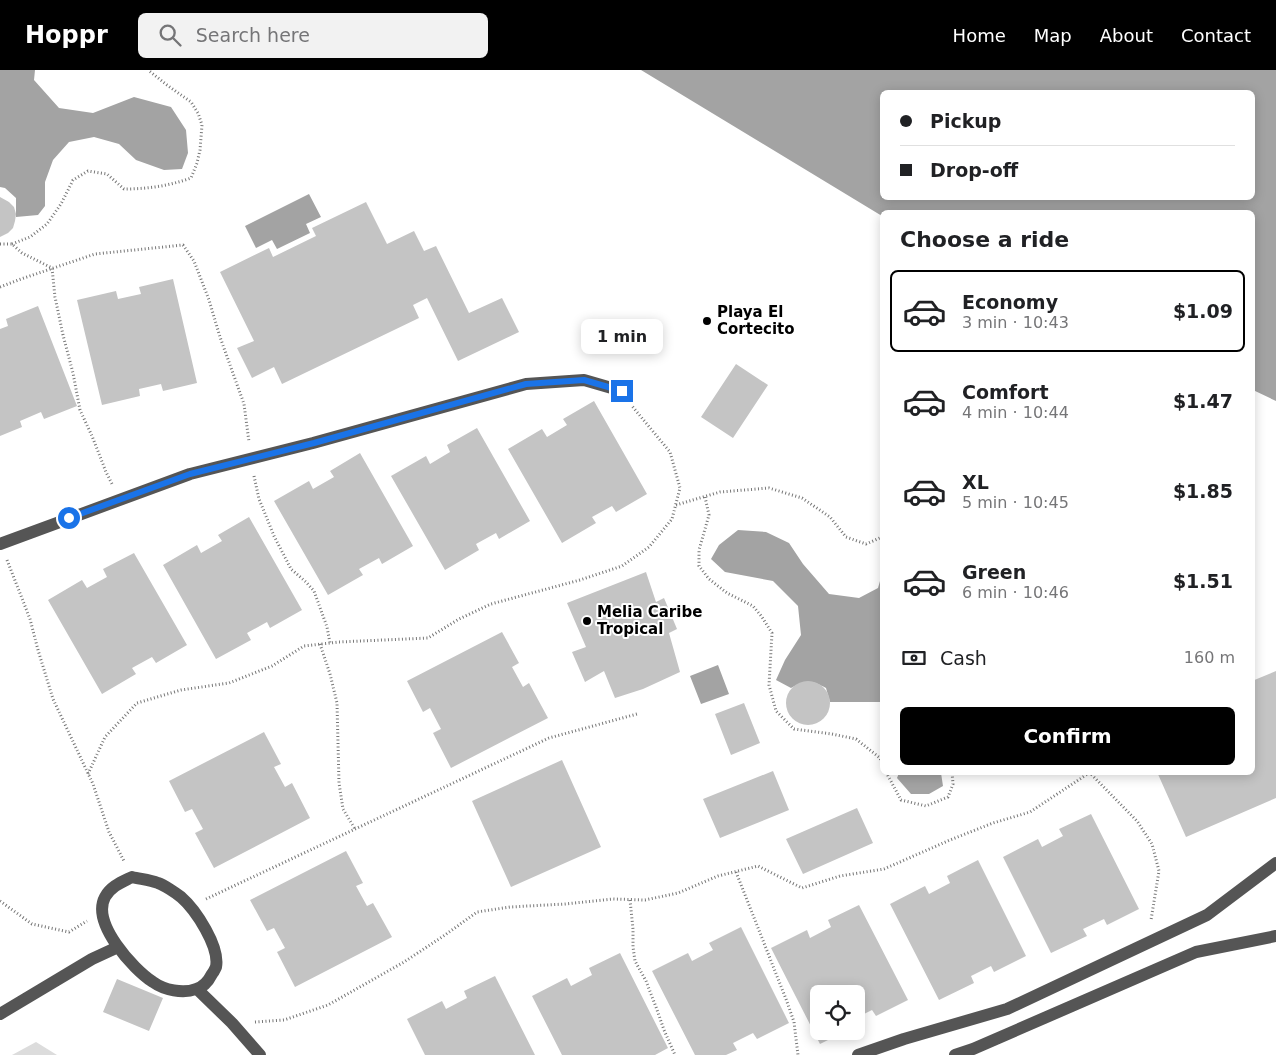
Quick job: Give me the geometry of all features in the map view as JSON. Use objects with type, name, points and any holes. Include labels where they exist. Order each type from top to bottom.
[{"type":"lane","points":[[0,544],[190,474],[314,443],[526,384],[584,380],[622,391]]},
{"type":"lane","points":[[858,1055],[904,1039],[1007,1009],[1207,915],[1276,863]]},
{"type":"lane","points":[[132,877],[158,883],[181,897],[196,914],[209,934],[215,951],[216,967],[209,981],[197,989],[175,992],[153,983],[126,958],[110,936],[102,912],[104,898],[115,885],[132,877]]},
{"type":"lane","points":[[956,1055],[1196,952],[1276,936]]},
{"type":"lane","points":[[0,1014],[92,959],[118,947]]},
{"type":"lane","points":[[197,989],[232,1023],[260,1055]]},
{"type":"path","points":[[0,244],[12,244],[30,237],[47,224],[61,204],[73,180],[88,171],[107,174],[124,189],[141,189],[176,183],[191,178],[198,163],[200,150],[202,125],[198,113],[192,102],[148,70]]},
{"type":"path","points":[[12,244],[22,253],[52,268]]},
{"type":"path","points":[[0,287],[95,254],[183,244]]},
{"type":"path","points":[[52,268],[55,297],[80,410],[106,472],[121,499]]},
{"type":"path","points":[[88,774],[105,737],[137,703],[181,690],[229,683],[272,666],[304,646],[339,642],[428,638],[491,604],[580,580],[622,566],[649,547],[672,519],[680,488],[670,452],[639,416],[622,391]]},
{"type":"path","points":[[676,505],[720,492],[769,488],[802,498],[830,517],[846,537],[866,544],[880,538]]},
{"type":"path","points":[[705,497],[709,516],[699,550],[699,566],[709,579],[727,593],[753,606],[772,633],[769,685],[776,711],[794,729],[856,739],[880,758]]},
{"type":"path","points":[[0,544],[30,619],[53,699],[93,784],[108,832],[132,877]]},
{"type":"path","points":[[320,644],[337,703],[339,783],[343,809],[355,829]]},
{"type":"path","points":[[190,907],[549,738],[637,714]]},
{"type":"path","points":[[888,775],[901,800],[926,806],[948,798],[954,784],[952,775]]},
{"type":"path","points":[[232,1023],[284,1020],[328,1005],[404,962],[477,912],[510,907],[613,899],[645,900],[678,893],[718,876],[758,866],[802,888],[840,876],[884,869],[992,823],[1030,812],[1086,775]]},
{"type":"path","points":[[1091,775],[1137,821],[1152,844],[1159,871],[1152,916],[1144,945]]},
{"type":"path","points":[[736,872],[794,1022],[798,1055]]},
{"type":"path","points":[[630,900],[632,947],[635,961],[646,981],[675,1055]]},
{"type":"path","points":[[0,901],[32,924],[69,932],[102,912]]},
{"type":"shaded area","points":[[0,70],[35,70],[34,80],[59,108],[93,113],[134,97],[171,107],[186,130],[188,153],[182,169],[164,170],[136,160],[119,144],[94,137],[69,142],[53,160],[45,182],[45,206],[38,215],[16,217],[16,198],[5,188],[0,187]]},
{"type":"shaded area","points":[[641,70],[1276,70],[1276,401],[1255,391],[1255,210],[880,210],[880,215]]},
{"type":"shaded area","points":[[309,194],[321,217],[306,224],[310,233],[277,249],[272,240],[256,248],[245,226]]},
{"type":"shaded area","points":[[738,530],[766,532],[789,543],[803,564],[829,594],[859,598],[878,588],[880,581],[880,702],[830,702],[826,688],[805,682],[791,688],[776,680],[785,660],[801,635],[798,606],[773,581],[725,572],[711,559],[719,545]]},
{"type":"shaded area","points":[[718,665],[729,694],[701,704],[690,676]]},
{"type":"shaded area","points":[[898,775],[941,775],[943,786],[929,794],[911,794],[897,778]]},
{"type":"shaded area","points":[[36,1042],[57,1055],[12,1055]]},
{"type":"building","points":[[0,197],[14,207],[16,214],[13,228],[0,237]]},
{"type":"building","points":[[366,202],[387,244],[414,231],[424,251],[436,246],[469,313],[502,298],[519,332],[458,361],[427,298],[413,305],[419,318],[282,384],[274,367],[252,378],[237,348],[254,341],[220,272],[269,248],[273,257],[316,236],[312,228]]},
{"type":"building","points":[[173,279],[197,383],[163,391],[161,384],[139,389],[140,396],[102,405],[77,300],[116,291],[118,299],[141,294],[139,287]]},
{"type":"building","points":[[38,306],[77,406],[44,419],[41,412],[20,421],[22,427],[0,436],[0,329],[8,326],[6,319]]},
{"type":"building","points":[[736,364],[768,385],[733,438],[701,417]]},
{"type":"building","points":[[594,401],[647,494],[616,512],[612,506],[592,517],[596,523],[562,543],[508,449],[542,429],[547,437],[567,425],[563,419]]},
{"type":"building","points":[[477,428],[530,521],[499,539],[496,533],[476,544],[479,550],[445,570],[391,476],[426,456],[430,464],[450,452],[447,445]]},
{"type":"building","points":[[360,453],[413,546],[382,564],[379,558],[359,569],[363,575],[328,595],[274,501],[309,481],[313,489],[334,477],[330,471]]},
{"type":"building","points":[[249,517],[302,610],[270,628],[267,622],[247,633],[251,640],[216,659],[163,565],[197,545],[201,553],[222,541],[218,535]]},
{"type":"building","points":[[134,553],[187,645],[156,663],[152,657],[132,668],[136,674],[102,694],[48,600],[82,580],[87,588],[107,577],[103,569]]},
{"type":"building","points":[[646,572],[656,602],[664,598],[677,629],[669,633],[680,672],[643,689],[615,698],[604,671],[585,682],[572,652],[586,647],[567,603]]},
{"type":"building","points":[[502,632],[519,663],[512,667],[523,687],[529,683],[548,718],[451,768],[433,733],[441,729],[430,708],[423,712],[407,681]]},
{"type":"building","points":[[1276,671],[1276,798],[1186,837],[1158,775],[1255,775],[1255,680]]},
{"type":"building","points":[[804,681],[812,681],[824,687],[830,703],[824,719],[812,725],[804,725],[792,719],[786,707],[786,699],[792,687]]},
{"type":"building","points":[[744,703],[760,743],[731,755],[715,714]]},
{"type":"building","points":[[264,732],[281,764],[274,767],[285,787],[292,783],[310,818],[214,868],[195,833],[203,829],[192,809],[185,812],[169,781]]},
{"type":"building","points":[[562,760],[601,847],[511,887],[472,801]]},
{"type":"building","points":[[773,771],[789,810],[720,838],[703,799]]},
{"type":"building","points":[[857,808],[873,843],[803,874],[786,839]]},
{"type":"building","points":[[1091,814],[1139,909],[1107,925],[1104,919],[1083,929],[1087,936],[1051,953],[1003,857],[1038,839],[1042,847],[1063,836],[1059,829]]},
{"type":"building","points":[[346,851],[363,883],[356,886],[367,906],[373,903],[392,937],[295,987],[277,952],[285,948],[274,928],[267,931],[250,900]]},
{"type":"building","points":[[978,860],[1026,956],[994,972],[991,966],[971,976],[974,983],[939,1000],[890,904],[925,886],[929,894],[950,883],[947,876]]},
{"type":"building","points":[[859,905],[908,1000],[876,1016],[872,1010],[865,1014],[865,985],[810,985],[810,1024],[771,948],[807,930],[810,938],[831,927],[828,920]]},
{"type":"building","points":[[741,927],[789,1023],[757,1039],[753,1033],[733,1043],[737,1050],[726,1055],[695,1055],[652,971],[688,953],[692,961],[713,950],[709,943]]},
{"type":"building","points":[[620,953],[668,1048],[655,1055],[562,1055],[532,996],[567,978],[571,986],[592,975],[589,968]]},
{"type":"building","points":[[495,976],[535,1055],[425,1055],[407,1019],[442,1001],[446,1009],[467,998],[464,991]]},
{"type":"building","points":[[117,979],[163,998],[149,1031],[103,1012]]},
{"type":"building","points":[[818,1040],[828,1040],[820,1044]]},
{"type":"place","name":"Playa El Cortecito","points":[[707,321]]},
{"type":"place","name":"Melia Caribe Tropical","points":[[587,621]]},
{"type":"route","points":[[69,518],[190,474],[314,443],[526,384],[584,380],[622,391]]}]
